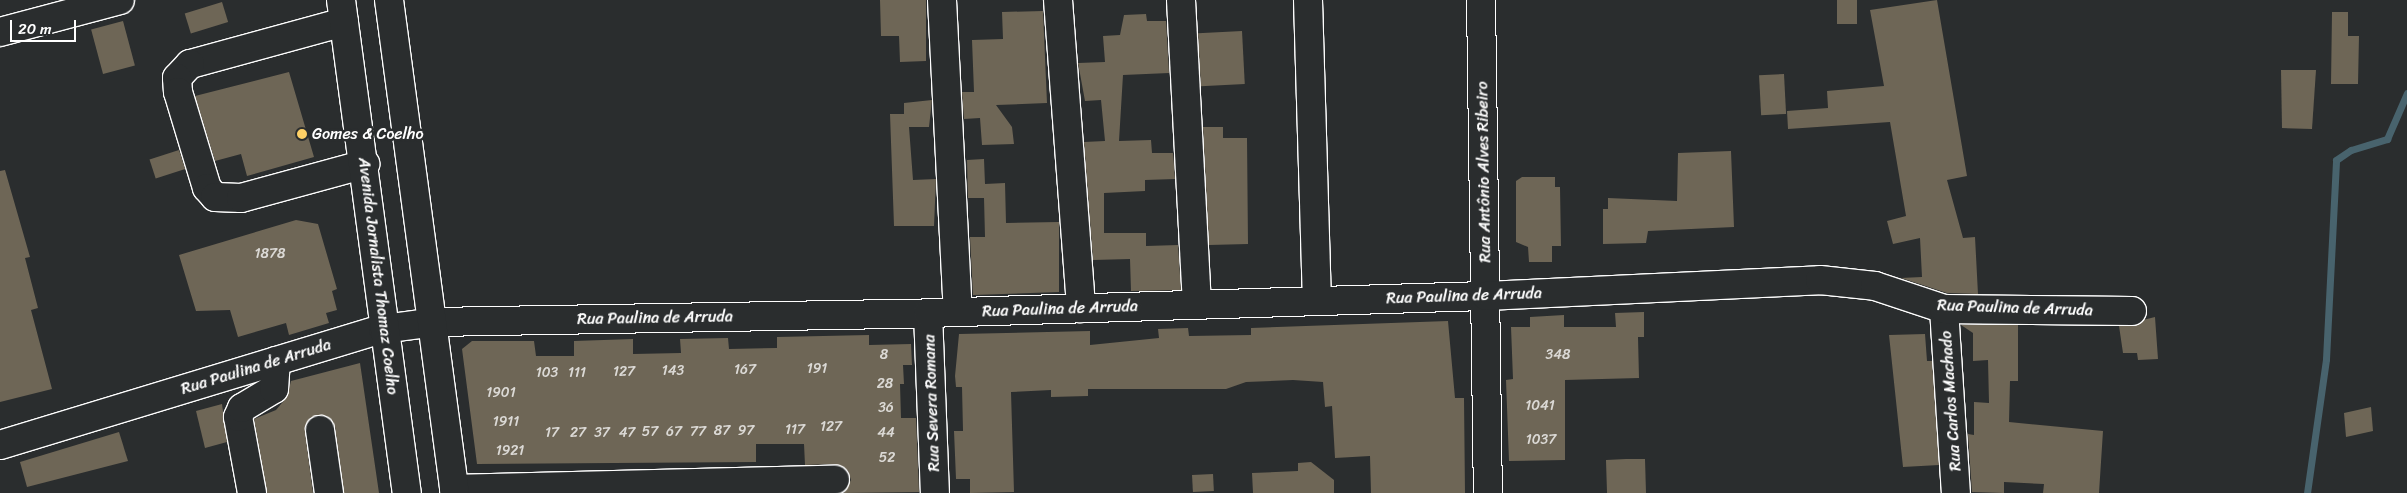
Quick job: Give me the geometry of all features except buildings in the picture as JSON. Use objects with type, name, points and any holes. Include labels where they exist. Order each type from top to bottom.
[{"type":"street","points":[[0,32],[120,0]]},
{"type":"street","points":[[389,0],[435,322],[455,491],[836,480]]},
{"type":"street","points":[[942,0],[958,312]]},
{"type":"street","points":[[1058,0],[1081,308]]},
{"type":"street","points":[[1182,0],[1197,304]]},
{"type":"street","points":[[1308,0],[1317,301]]},
{"type":"street","name":"Rua Antônio Alves Ribeiro","points":[[1481,0],[1488,493]]},
{"type":"street","points":[[343,11],[190,64],[178,78],[178,92],[208,188],[215,197],[240,198],[365,164]]},
{"type":"street","name":"Avenida Jornalista Thomaz Coelho","points":[[343,11],[365,164],[384,329],[407,493]]},
{"type":"street","name":"Rua Paulina de Arruda","points":[[0,445],[384,329],[435,322],[928,314],[1486,296],[1820,280],[1875,286],[1944,309],[2132,311]]},
{"type":"street","name":"Rua Carlos Machado","points":[[1944,309],[1956,493]]},
{"type":"street","name":"Rua Severa Romana","points":[[928,314],[935,493]]},
{"type":"street","points":[[252,493],[238,418],[242,408],[274,389],[276,361]]},
{"type":"street","points":[[320,430],[329,493]]},
{"type":"waterway","points":[[2307,493],[2326,359],[2336,160],[2351,150],[2387,139],[2407,93]]},
{"type":"place","name":"Gomes & Coelho","points":[[302,134]]}]
